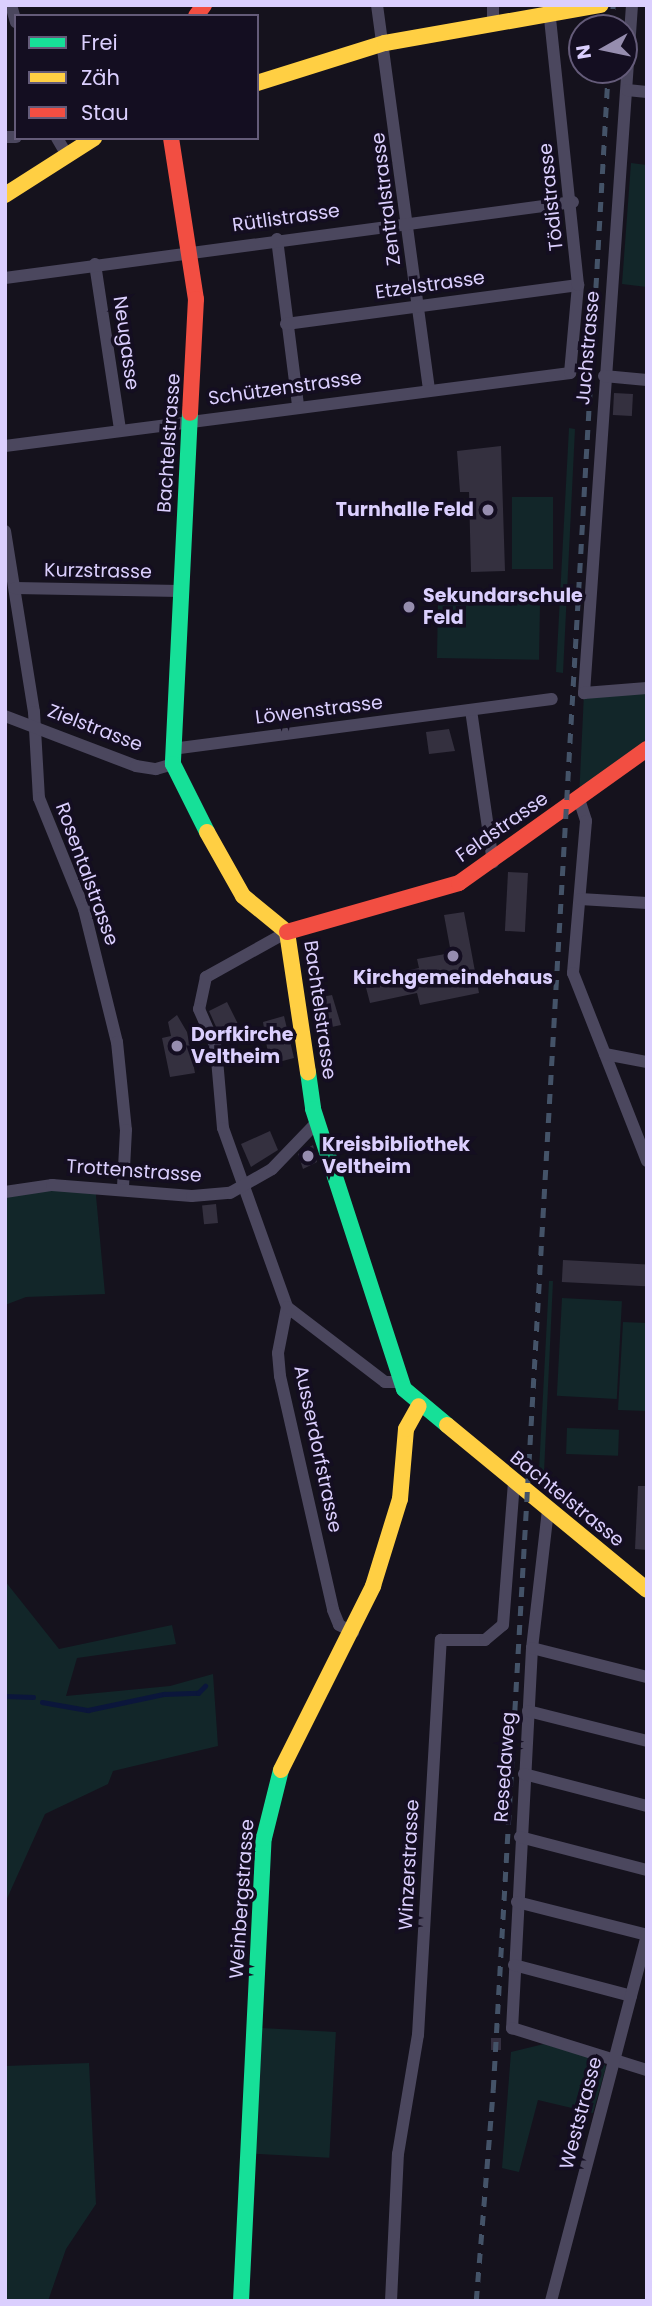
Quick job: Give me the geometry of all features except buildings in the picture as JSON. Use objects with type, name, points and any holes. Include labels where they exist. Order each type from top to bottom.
[{"type":"street","name":"Zentralstrasse","points":[[377,5],[385,43],[429,388]]},
{"type":"street","points":[[493,25],[494,5]]},
{"type":"street","points":[[259,82],[385,43],[550,17],[601,5]]},
{"type":"street","name":"Tödistrasse","points":[[550,17],[573,202],[578,285],[570,373]]},
{"type":"street","name":"Juchstrasse","points":[[627,84],[604,376],[584,693],[647,688]]},
{"type":"street","points":[[626,90],[647,92]]},
{"type":"street","points":[[5,195],[61,145],[85,140]]},
{"type":"street","name":"Bachtelstrasse","points":[[171,140],[196,299],[193,419],[180,591],[172,757],[230,877],[243,896],[287,932],[317,1122],[400,1382],[419,1405],[647,1590]]},
{"type":"street","name":"Rütlistrasse","points":[[5,278],[190,250],[573,202]]},
{"type":"street","points":[[277,239],[298,405]]},
{"type":"street","name":"Neugasse","points":[[95,264],[120,429]]},
{"type":"street","name":"Etzelstrasse","points":[[286,324],[578,285]]},
{"type":"street","name":"Schützenstrasse","points":[[5,446],[429,388],[570,373]]},
{"type":"street","points":[[604,376],[647,380]]},
{"type":"street","name":"Rosentalstrasse","points":[[5,531],[35,726],[39,798],[83,909],[117,1042],[126,1130],[123,1188]]},
{"type":"street","name":"Kurzstrasse","points":[[15,588],[180,591]]},
{"type":"street","name":"Löwenstrasse","points":[[172,757],[552,699]]},
{"type":"street","points":[[471,710],[493,862]]},
{"type":"street","name":"Zielstrasse","points":[[5,716],[136,766],[156,769],[172,757]]},
{"type":"street","name":"Feldstrasse","points":[[287,932],[458,883],[493,862],[647,749]]},
{"type":"street","points":[[579,799],[586,821],[573,973],[647,1161]]},
{"type":"street","points":[[580,899],[647,903]]},
{"type":"street","name":"Ausserdorfstrasse","points":[[287,932],[218,967],[206,977],[199,1009],[216,1048],[223,1128],[247,1186],[287,1307],[278,1353],[281,1376],[333,1610],[339,1625],[353,1632]]},
{"type":"street","points":[[605,1054],[647,1062]]},
{"type":"street","name":"Trottenstrasse","points":[[5,1192],[52,1185],[218,1196],[247,1186],[285,1158],[317,1122]]},
{"type":"street","points":[[287,1307],[384,1382],[400,1382]]},
{"type":"street","name":"Weinbergstrasse","points":[[241,2301],[264,1838],[284,1761],[353,1632],[390,1535],[406,1429],[419,1405]]},
{"type":"street","name":"Winzerstrasse","points":[[391,2301],[399,2140],[418,2035],[441,1640],[485,1640],[503,1625],[514,1483]]},
{"type":"street","name":"Resedaweg","points":[[548,1510],[532,1648],[512,2028],[614,2061]]},
{"type":"street","points":[[532,1648],[647,1677]]},
{"type":"street","points":[[528,1711],[647,1741]]},
{"type":"street","points":[[524,1774],[647,1806]]},
{"type":"street","points":[[520,1837],[647,1870]]},
{"type":"street","points":[[517,1902],[647,1935]]},
{"type":"street","name":"Weststrasse","points":[[551,2301],[647,1935]]},
{"type":"street","points":[[514,1965],[631,1996]]},
{"type":"street","points":[[614,2061],[647,2070]]},
{"type":"green space","points":[[631,163],[647,165],[647,287],[622,284]]},
{"type":"green space","points":[[569,428],[575,429],[563,673],[556,672]]},
{"type":"green space","points":[[512,497],[553,497],[553,569],[512,569]]},
{"type":"green space","points":[[438,601],[540,603],[539,660],[437,658]]},
{"type":"green space","points":[[647,688],[647,749],[579,799],[584,693]]},
{"type":"green space","points":[[95,1185],[105,1294],[26,1297],[5,1305],[5,1192]]},
{"type":"green space","points":[[549,1281],[553,1281],[544,1472],[539,1471]]},
{"type":"green space","points":[[562,1298],[622,1301],[617,1399],[557,1396]]},
{"type":"green space","points":[[623,1322],[647,1323],[647,1411],[618,1410]]},
{"type":"green space","points":[[567,1428],[619,1430],[618,1456],[566,1454]]},
{"type":"green space","points":[[5,1581],[59,1649],[172,1625],[176,1644],[77,1658],[66,1696],[170,1686],[213,1674],[218,1746],[113,1771],[108,1784],[45,1814],[5,1903]]},
{"type":"green space","points":[[261,2028],[336,2032],[329,2158],[254,2154]]},
{"type":"green space","points":[[544,2044],[602,2061],[606,2067],[593,2113],[538,2100],[519,2172],[502,2168],[511,2052]]},
{"type":"green space","points":[[89,2063],[96,2204],[66,2249],[48,2301],[5,2301],[5,2066]]},
{"type":"waterway","points":[[42,1702],[88,1710],[164,1694],[198,1693],[205,1686]]},
{"type":"waterway","points":[[5,1696],[33,1697]]},
{"type":"tunnel","points":[[491,2044],[501,2044]]},
{"type":"railway","points":[[612,14],[613,5]]},
{"type":"railway","points":[[476,2301],[493,2090],[607,84]]},
{"type":"traffic: fast","points":[[190,413],[173,764],[207,832]]},
{"type":"traffic: fast","points":[[308,1072],[313,1109],[404,1389],[447,1425]]},
{"type":"traffic: fast","points":[[241,2301],[264,1838],[281,1770]]},
{"type":"traffic: slow","points":[[259,82],[385,43],[601,5]]},
{"type":"traffic: slow","points":[[5,195],[91,140]]},
{"type":"traffic: slow","points":[[207,832],[243,896],[287,932],[308,1072]]},
{"type":"traffic: slow","points":[[281,1770],[373,1586],[400,1499],[406,1429],[419,1406]]},
{"type":"traffic: slow","points":[[447,1425],[647,1590]]},
{"type":"traffic: jam","points":[[197,14],[204,5]]},
{"type":"traffic: jam","points":[[171,140],[196,299],[190,413]]},
{"type":"traffic: jam","points":[[287,932],[459,883],[647,749]]},
{"type":"place","name":"Turnhalle Feld","points":[[488,510]]},
{"type":"place","name":"Sekundarschule Feld","points":[[409,607]]},
{"type":"place","name":"Kirchgemeindehaus","points":[[453,956]]},
{"type":"place","name":"Dorfkirche Veltheim","points":[[177,1046]]},
{"type":"place","name":"Kreisbibliothek Veltheim","points":[[308,1156]]}]
